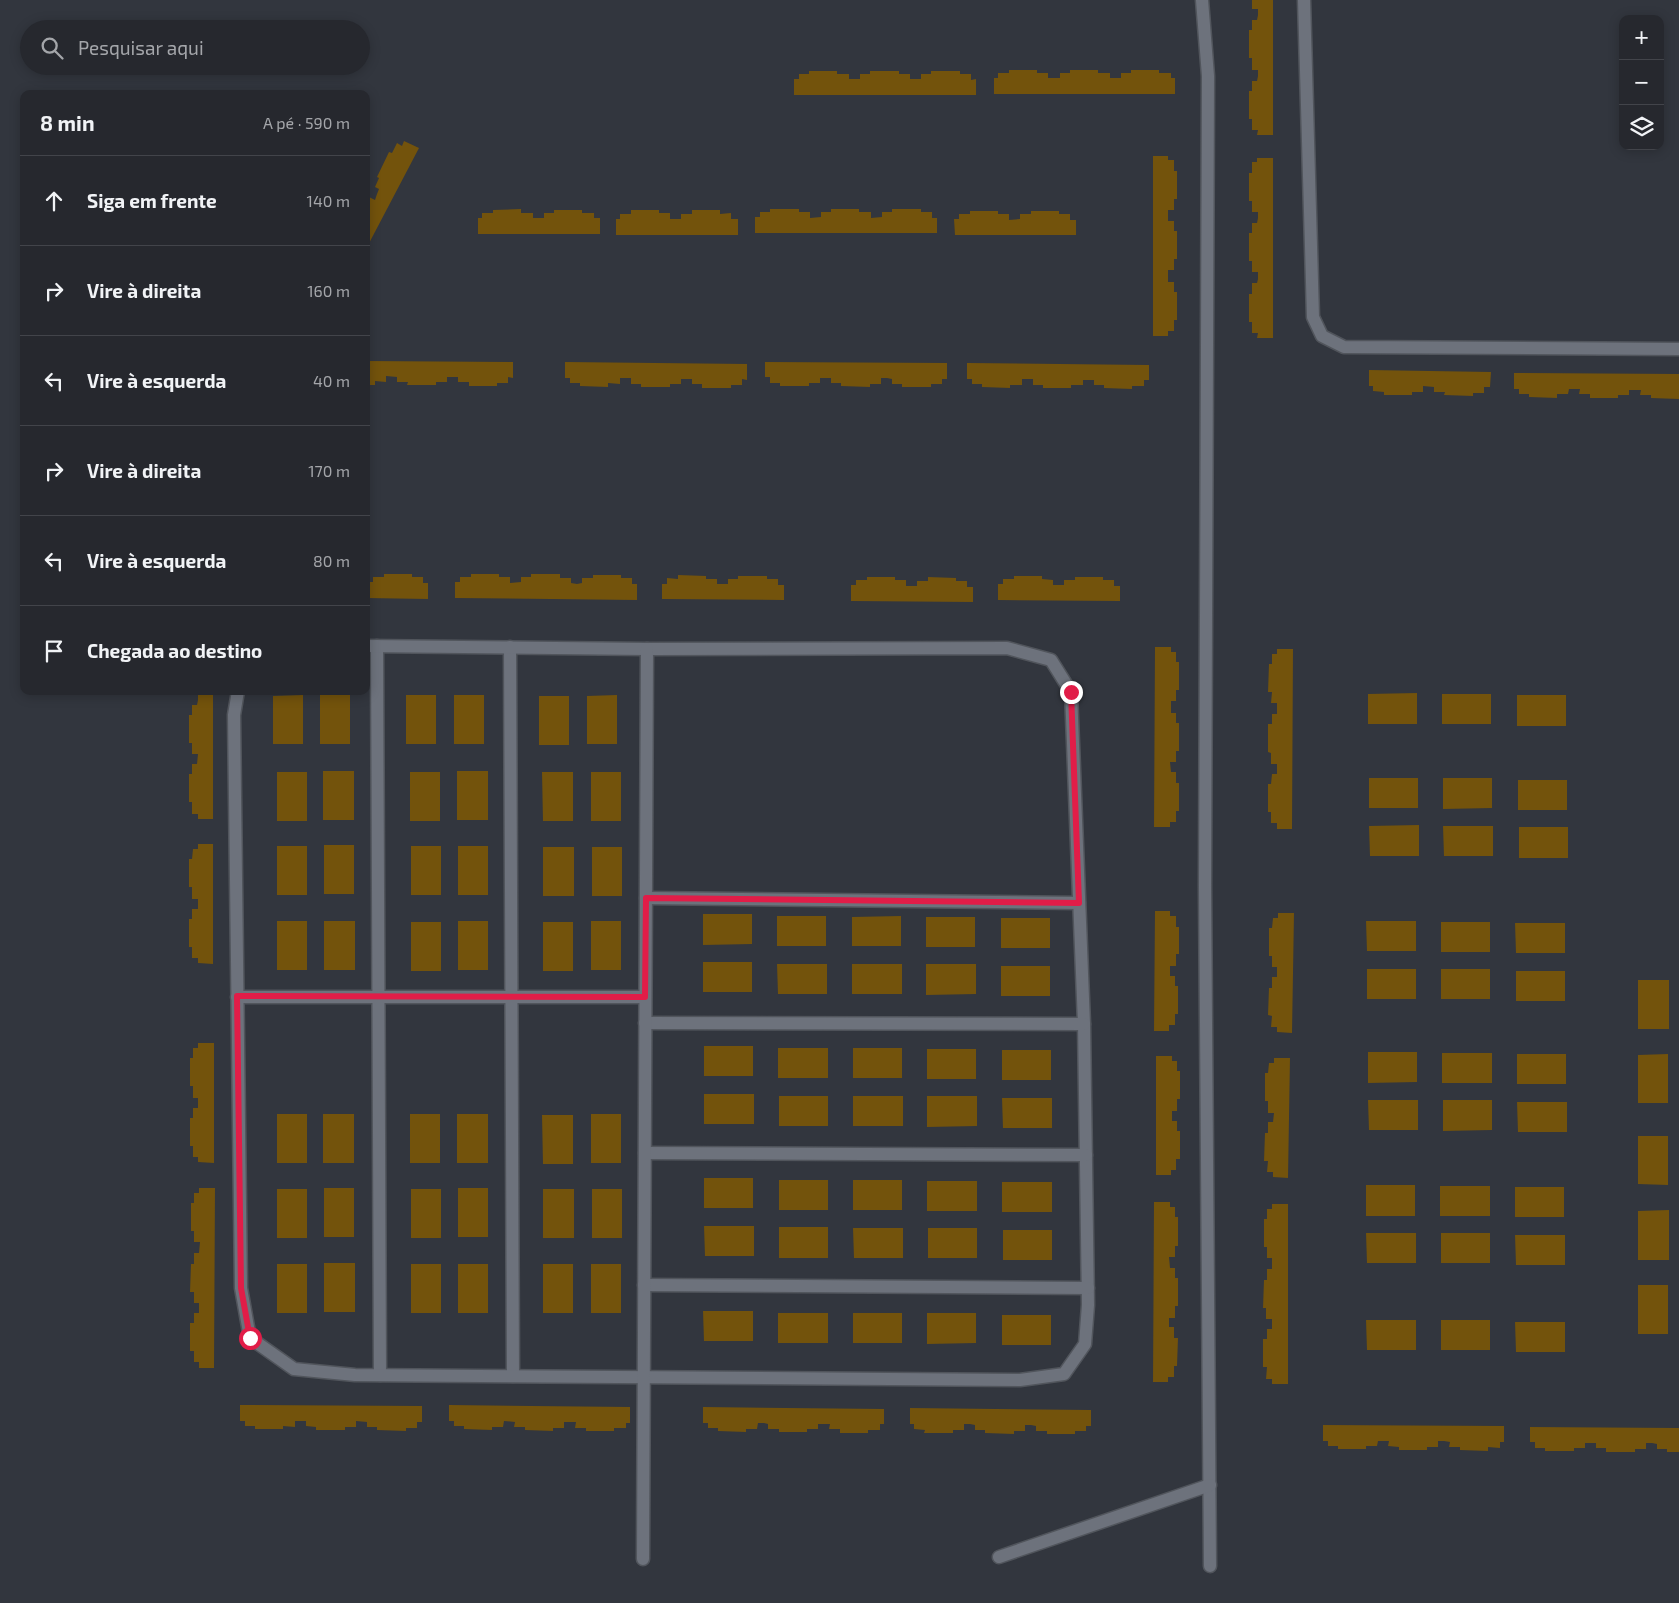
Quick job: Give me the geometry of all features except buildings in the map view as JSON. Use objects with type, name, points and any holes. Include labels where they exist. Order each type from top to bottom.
[{"type":"street","points":[[1202,0],[1208,76],[1204,887],[1210,1566]]},
{"type":"street","points":[[1304,0],[1313,317],[1322,336],[1344,348],[1679,349]]},
{"type":"street","points":[[237,695],[234,715],[241,1288],[250,1338],[294,1369],[355,1375],[1020,1380],[1064,1374],[1084,1344],[1088,1305],[1084,1024],[1071,692],[1051,660],[1008,648],[647,649],[372,646],[379,997],[380,1375]]},
{"type":"street","points":[[510,647],[513,1376]]},
{"type":"street","points":[[643,1559],[647,649]]},
{"type":"street","points":[[646,898],[1079,903]]},
{"type":"street","points":[[237,996],[645,997]]},
{"type":"street","points":[[645,1023],[1084,1024]]},
{"type":"street","points":[[644,1153],[1086,1155]]},
{"type":"street","points":[[644,1285],[1088,1288]]},
{"type":"street","points":[[999,1557],[1210,1485]]},
{"type":"route","points":[[250,1338],[241,1288],[237,996],[645,997],[646,898],[1079,903],[1071,692]]}]
